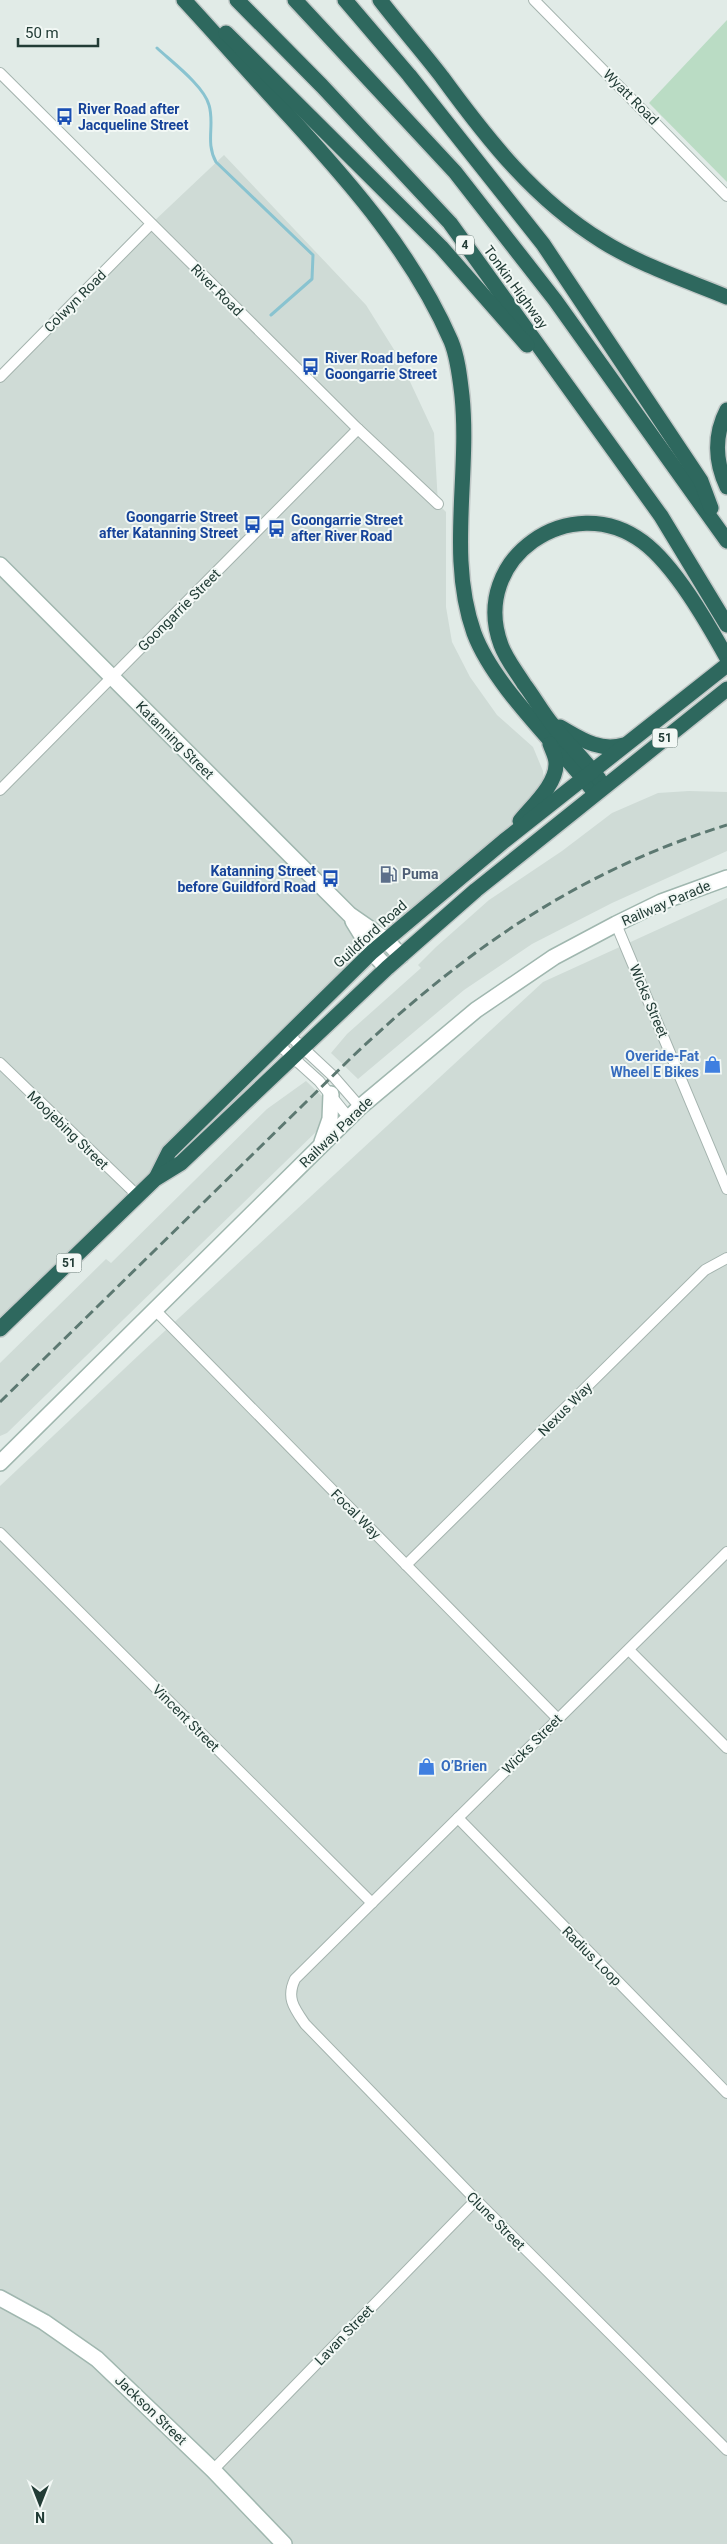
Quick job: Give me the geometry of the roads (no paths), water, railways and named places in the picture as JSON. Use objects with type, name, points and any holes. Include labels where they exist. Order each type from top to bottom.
[{"type":"highway","points":[[184,0],[369,207],[410,262],[451,343],[461,382],[465,424],[460,556],[464,596],[475,634],[487,660],[503,683],[549,729],[600,789]]},
{"type":"highway","points":[[192,0],[290,94],[441,248],[585,410]]},
{"type":"highway","name":"Tonkin Highway","points":[[237,0],[322,86],[450,223],[661,516],[726,622]]},
{"type":"highway","name":"Tonkin Highway","points":[[295,0],[454,172],[555,300],[723,535]]},
{"type":"highway","name":"Tonkin Highway","points":[[345,0],[409,75],[543,244],[700,481],[723,535]]},
{"type":"highway","points":[[380,0],[487,138],[547,201],[604,242],[727,297]]},
{"type":"highway","points":[[727,410],[719,433],[717,452],[718,466],[727,487]]},
{"type":"highway","points":[[504,842],[550,783],[556,771],[549,729],[501,644],[496,622],[497,599],[504,572],[526,545],[541,534],[571,525],[599,524],[618,528],[642,541],[666,564],[712,632],[727,658]]},
{"type":"highway","name":"Guildford Road","points":[[155,1180],[169,1152],[372,952],[504,842],[727,665]]},
{"type":"highway","name":"Guildford Road","points":[[0,1329],[155,1180],[180,1163],[386,968],[476,890],[727,689]]},
{"type":"highway","points":[[549,729],[597,746],[611,748],[629,743]]},
{"type":"street","name":"Wyatt Road","points":[[534,0],[727,196]]},
{"type":"street","name":"River Road","points":[[0,73],[358,429],[438,504]]},
{"type":"street","name":"Colwyn Road","points":[[0,377],[151,224]]},
{"type":"street","name":"Goongarrie Street","points":[[0,790],[358,429]]},
{"type":"street","name":"Katanning Street","points":[[0,565],[350,915],[386,940],[400,956]]},
{"type":"street","name":"Railway Parade","points":[[0,1463],[354,1112],[484,1004],[554,958],[616,924],[661,902],[727,878]]},
{"type":"street","name":"Katanning Street","points":[[350,915],[372,952],[386,968]]},
{"type":"street","name":"Wicks Street","points":[[616,924],[727,1189]]},
{"type":"street","points":[[283,1039],[297,1052],[333,1076],[354,1112]]},
{"type":"street","points":[[283,1039],[297,1052],[331,1094],[354,1112]]},
{"type":"street","name":"Moojebing Street","points":[[0,1063],[138,1196]]},
{"type":"street","points":[[321,1146],[330,1120],[331,1094]]},
{"type":"street","name":"Nexus Way","points":[[406,1565],[705,1270],[727,1258]]},
{"type":"street","name":"Focal Way","points":[[155,1310],[558,1719]]},
{"type":"street","name":"Vincent Street","points":[[0,1534],[372,1903]]},
{"type":"street","name":"Wicks Street","points":[[295,1978],[727,1552]]},
{"type":"street","points":[[629,1650],[727,1748]]},
{"type":"street","name":"Radius Loop","points":[[458,1818],[727,2093]]},
{"type":"street","name":"Clune Street","points":[[295,1978],[290,1998],[305,2024],[476,2200],[727,2450]]},
{"type":"street","name":"Lavan Street","points":[[213,2470],[476,2200]]},
{"type":"street","name":"Jackson Street","points":[[0,2298],[44,2322],[97,2359],[213,2470],[284,2544]]},
{"type":"waterway","points":[[157,48],[194,82],[206,98],[211,112],[211,147],[216,162],[313,255],[312,279],[271,315]]},
{"type":"railway","points":[[0,1402],[352,1057],[437,982],[526,918],[572,891],[621,866],[673,844],[727,825]]},
{"type":"place","name":"River Road after Jacqueline Street","points":[[64,117]]},
{"type":"place","name":"River Road before Goongarrie Street","points":[[311,366]]},
{"type":"place","name":"Goongarrie Street after Katanning Street","points":[[252,525]]},
{"type":"place","name":"Goongarrie Street after River Road","points":[[277,528]]},
{"type":"place","name":"Puma","points":[[388,874]]},
{"type":"place","name":"Katanning Street before Guildford Road","points":[[330,879]]},
{"type":"place","name":"Overide-Fat Wheel E Bikes","points":[[713,1064]]},
{"type":"place","name":"O’Brien","points":[[427,1766]]}]
